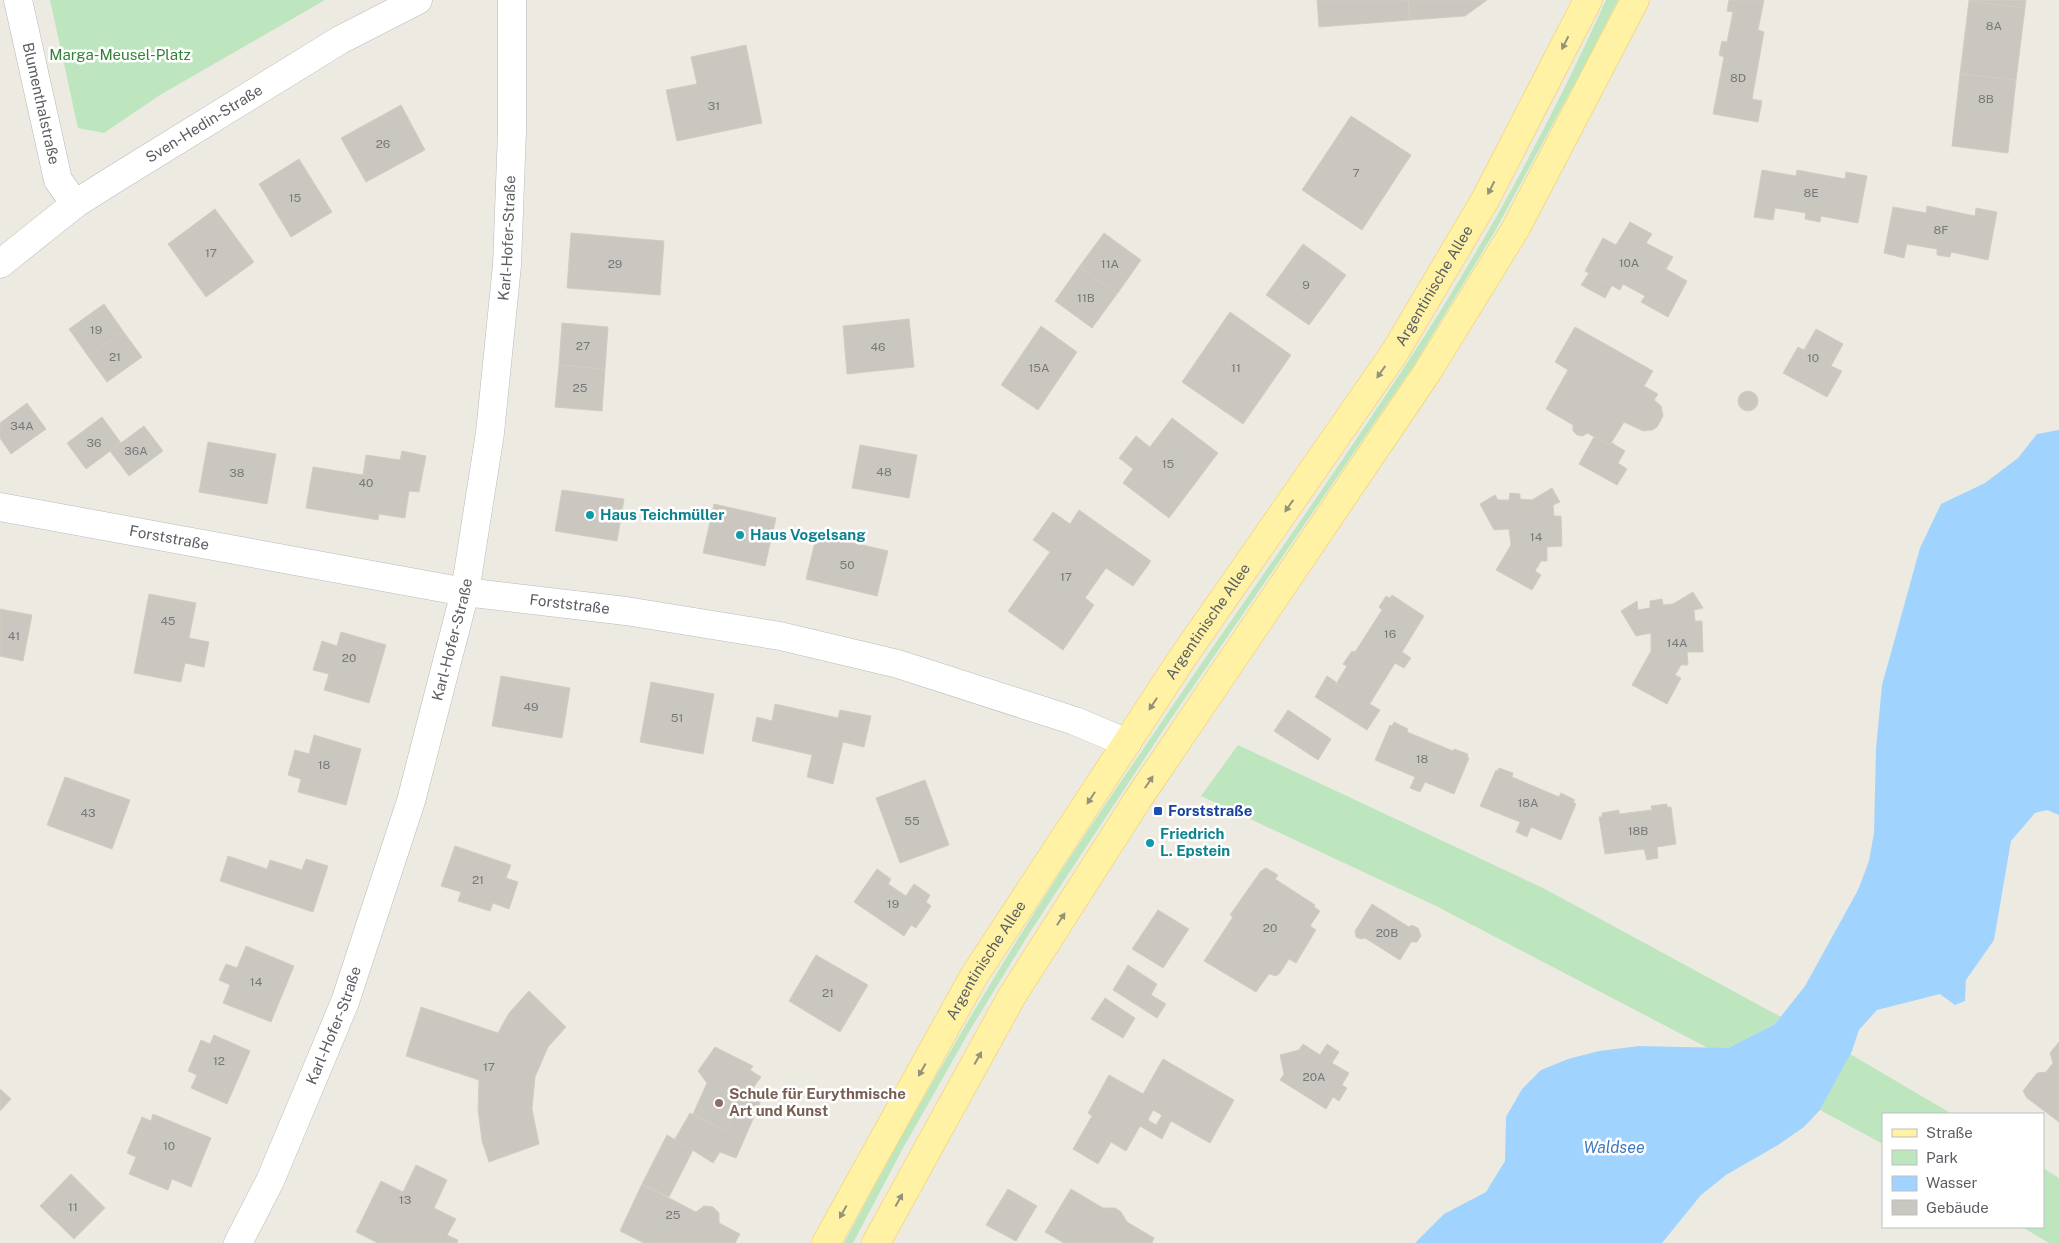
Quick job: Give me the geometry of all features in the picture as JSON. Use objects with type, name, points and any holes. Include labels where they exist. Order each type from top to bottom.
[{"type":"main road","name":"Argentinische Allee","points":[[826,1243],[974,976],[1181,660],[1395,352],[1485,200],[1588,0]]},
{"type":"main road","points":[[876,1243],[1012,996],[1143,791],[1428,371],[1516,228],[1635,0]]},
{"type":"street","name":"Blumenthalstraße","points":[[18,0],[58,180],[75,204]]},
{"type":"street","name":"Sven-Hedin-Straße","points":[[0,264],[75,204],[340,40],[418,0]]},
{"type":"street","name":"Karl-Hofer-Straße","points":[[238,1243],[270,1181],[345,1002],[411,801],[465,592],[490,433],[507,265],[512,131],[512,0]]},
{"type":"street","name":"Forststraße","points":[[0,507],[465,592],[626,611],[780,636],[898,664],[1075,721],[1127,743]]},
{"type":"green space","name":"Marga-Meusel-Platz","points":[[50,0],[325,0],[160,95],[104,133],[78,128]]},
{"type":"green space","points":[[1606,0],[1618,0],[1495,231],[1416,362],[1164,729],[1030,932],[970,1030],[902,1150],[853,1243],[844,1243],[930,1086],[1039,905],[1192,678],[1348,452],[1464,273],[1539,138]]},
{"type":"green space","points":[[1238,745],[1545,889],[1781,1017],[1775,1024],[1728,1048],[1708,1048],[1436,906],[1201,796]]},
{"type":"green space","points":[[1850,1054],[1950,1113],[1882,1113],[1882,1143],[1820,1110]]},
{"type":"green space","points":[[2044,1169],[2059,1178],[2059,1243],[2049,1243],[2024,1228],[2044,1228]]},
{"type":"water","name":"Waldsee","points":[[2059,430],[2059,815],[2047,810],[2035,813],[2011,841],[1994,940],[1966,980],[1965,1001],[1955,1005],[1940,994],[1877,1010],[1859,1030],[1852,1051],[1820,1110],[1804,1127],[1778,1145],[1726,1175],[1701,1195],[1662,1243],[1415,1243],[1444,1214],[1486,1192],[1505,1161],[1506,1117],[1522,1089],[1541,1070],[1568,1059],[1599,1051],[1639,1046],[1728,1048],[1775,1024],[1805,986],[1858,890],[1869,861],[1874,833],[1876,749],[1882,685],[1920,548],[1941,504],[1985,483],[2018,458],[2037,434]]},
{"type":"building","points":[[1317,0],[1408,0],[1410,20],[1319,27]]},
{"type":"building","points":[[1408,0],[1487,0],[1465,16],[1410,20]]},
{"type":"building","points":[[1729,0],[1764,0],[1758,30],[1764,32],[1752,99],[1762,101],[1758,122],[1713,114],[1724,57],[1719,55],[1722,41],[1727,42],[1733,12],[1727,11]]},
{"type":"building","points":[[1969,0],[2026,0],[2025,8]]},
{"type":"building","points":[[1969,1],[2025,8],[2016,80],[1960,74]]},
{"type":"building","points":[[746,45],[762,123],[677,141],[666,90],[697,84],[691,57]]},
{"type":"building","points":[[1960,74],[2016,80],[2008,153],[1952,146]]},
{"type":"building","points":[[401,105],[425,150],[366,182],[341,138]]},
{"type":"building","points":[[1351,116],[1411,155],[1362,230],[1302,190]]},
{"type":"building","points":[[299,159],[332,212],[291,237],[259,184]]},
{"type":"building","points":[[1762,170],[1796,176],[1797,170],[1845,179],[1846,172],[1867,176],[1858,223],[1821,216],[1820,222],[1805,219],[1806,213],[1775,208],[1773,220],[1754,217]]},
{"type":"building","points":[[1927,206],[1975,216],[1976,208],[1997,212],[1988,260],[1951,252],[1950,257],[1937,255],[1937,249],[1907,244],[1904,258],[1884,253],[1893,207],[1926,213]]},
{"type":"building","points":[[215,209],[254,262],[206,297],[168,244]]},
{"type":"building","points":[[1630,222],[1652,234],[1646,243],[1673,257],[1666,269],[1687,281],[1668,317],[1641,302],[1645,296],[1623,284],[1620,290],[1585,271],[1603,238],[1616,245]]},
{"type":"building","points":[[571,233],[664,241],[660,295],[567,288]]},
{"type":"building","points":[[1104,233],[1141,260],[1117,294],[1079,267]]},
{"type":"building","points":[[1303,244],[1346,275],[1309,325],[1266,295]]},
{"type":"building","points":[[1079,267],[1117,294],[1092,328],[1055,301]]},
{"type":"building","points":[[1589,273],[1612,285],[1605,298],[1581,285]]},
{"type":"building","points":[[104,304],[123,331],[88,356],[69,329]]},
{"type":"building","points":[[1230,312],[1291,355],[1243,424],[1182,382]]},
{"type":"building","points":[[909,319],[914,367],[847,374],[843,326]]},
{"type":"building","points":[[562,323],[608,327],[605,369],[559,365]]},
{"type":"building","points":[[1041,326],[1077,352],[1038,410],[1001,385]]},
{"type":"building","points":[[1575,327],[1653,371],[1644,386],[1658,394],[1654,400],[1661,406],[1663,416],[1657,427],[1652,430],[1643,431],[1624,422],[1610,445],[1587,433],[1583,436],[1577,435],[1573,431],[1573,425],[1546,409],[1568,370],[1555,362]]},
{"type":"building","points":[[1816,329],[1843,344],[1831,366],[1842,371],[1827,397],[1783,373],[1798,347],[1804,350]]},
{"type":"building","points":[[123,331],[142,357],[107,382],[88,356]]},
{"type":"building","points":[[559,365],[605,369],[602,411],[555,407]]},
{"type":"building","points":[[1744,391],[1752,391],[1758,397],[1758,405],[1752,411],[1744,411],[1738,405],[1738,397]]},
{"type":"building","points":[[27,403],[46,429],[11,454],[0,438],[0,423]]},
{"type":"building","points":[[102,417],[121,443],[86,469],[67,443]]},
{"type":"building","points":[[1172,418],[1218,453],[1169,518],[1123,483],[1133,469],[1119,458],[1136,436],[1150,447]]},
{"type":"building","points":[[144,426],[163,451],[129,476],[110,451]]},
{"type":"building","points":[[1594,437],[1610,445],[1612,443],[1625,451],[1618,463],[1627,469],[1617,485],[1579,464]]},
{"type":"building","points":[[208,442],[276,454],[267,504],[199,492]]},
{"type":"building","points":[[860,445],[917,455],[909,498],[852,488]]},
{"type":"building","points":[[402,451],[426,456],[419,492],[409,491],[405,518],[379,514],[378,520],[306,508],[313,467],[363,475],[366,455],[400,460]]},
{"type":"building","points":[[1552,488],[1560,502],[1553,505],[1554,516],[1561,516],[1562,546],[1547,547],[1547,561],[1541,561],[1535,571],[1541,575],[1532,590],[1496,570],[1511,545],[1509,529],[1494,530],[1480,504],[1495,495],[1498,500],[1509,500],[1510,493],[1520,494],[1520,499],[1532,500]]},
{"type":"building","name":"Haus Teichmüller","points":[[562,490],[624,499],[617,541],[555,531]]},
{"type":"building","name":"Haus Vogelsang","points":[[714,504],[776,518],[765,566],[703,553]]},
{"type":"building","points":[[1079,510],[1151,561],[1133,586],[1106,568],[1085,598],[1094,605],[1063,650],[1008,611],[1050,552],[1033,540],[1053,512],[1070,524]]},
{"type":"building","points":[[817,534],[888,551],[877,596],[806,579]]},
{"type":"building","points":[[1693,592],[1703,608],[1694,610],[1695,621],[1702,621],[1703,652],[1687,652],[1688,665],[1681,665],[1675,675],[1681,678],[1667,704],[1632,685],[1651,651],[1651,633],[1636,636],[1621,611],[1637,601],[1638,610],[1650,608],[1650,601],[1662,599],[1663,605],[1673,604]]},
{"type":"building","points":[[149,594],[196,603],[189,638],[209,642],[204,667],[185,663],[181,682],[134,673]]},
{"type":"building","points":[[1392,595],[1424,616],[1402,652],[1411,658],[1404,668],[1395,663],[1369,705],[1336,684],[1347,666],[1343,664],[1352,651],[1355,652],[1382,610],[1379,607],[1386,596],[1390,598]]},
{"type":"building","points":[[0,609],[32,615],[23,661],[0,656]]},
{"type":"building","points":[[341,632],[386,645],[369,703],[324,690],[329,674],[313,670],[322,641],[337,646]]},
{"type":"building","points":[[501,676],[570,688],[562,738],[492,726]]},
{"type":"building","points":[[1327,676],[1336,684],[1380,710],[1367,730],[1315,697]]},
{"type":"building","points":[[651,682],[714,694],[703,754],[640,742]]},
{"type":"building","points":[[775,704],[838,718],[840,710],[871,716],[864,747],[843,742],[833,784],[807,777],[812,755],[752,741],[757,717],[772,721]]},
{"type":"building","points":[[1288,710],[1331,739],[1318,760],[1274,731]]},
{"type":"building","points":[[1394,722],[1408,729],[1407,732],[1453,751],[1454,749],[1468,754],[1467,757],[1469,758],[1454,794],[1425,782],[1420,792],[1410,788],[1415,777],[1375,760],[1390,725],[1392,726]]},
{"type":"building","points":[[314,735],[361,749],[346,805],[298,792],[301,779],[288,775],[295,750],[309,754]]},
{"type":"building","points":[[1499,768],[1513,773],[1512,777],[1559,797],[1561,793],[1575,800],[1573,802],[1576,804],[1561,840],[1531,827],[1527,837],[1516,832],[1520,822],[1480,806],[1496,770],[1498,771]]},
{"type":"building","points":[[65,777],[130,800],[112,849],[47,825]]},
{"type":"building","points":[[925,780],[949,845],[900,863],[876,798]]},
{"type":"building","points":[[1667,804],[1667,807],[1671,807],[1676,844],[1657,847],[1658,858],[1647,860],[1644,849],[1605,854],[1599,817],[1602,817],[1602,813],[1619,810],[1619,814],[1652,810],[1651,806]]},
{"type":"building","points":[[455,846],[511,865],[506,878],[518,882],[509,909],[493,903],[490,911],[458,901],[461,892],[441,886]]},
{"type":"building","points":[[228,856],[267,869],[270,860],[302,870],[306,859],[328,866],[313,912],[220,881]]},
{"type":"building","points":[[1266,868],[1278,875],[1275,879],[1315,905],[1314,907],[1320,911],[1310,926],[1316,930],[1296,963],[1289,959],[1276,976],[1269,974],[1256,992],[1204,961],[1233,917],[1230,915],[1261,871]]},
{"type":"building","points":[[877,869],[891,879],[888,884],[906,896],[914,884],[930,895],[926,902],[931,906],[916,928],[911,925],[904,936],[854,902]]},
{"type":"building","points":[[1372,904],[1409,927],[1412,925],[1418,928],[1421,936],[1417,942],[1411,942],[1400,960],[1365,938],[1356,937],[1355,931]]},
{"type":"building","points":[[1158,910],[1189,929],[1163,968],[1132,949]]},
{"type":"building","points":[[246,946],[294,966],[271,1022],[223,1003],[230,985],[219,980],[226,964],[237,968]]},
{"type":"building","points":[[816,955],[868,985],[840,1032],[789,1001]]},
{"type":"building","points":[[1128,965],[1157,984],[1151,995],[1166,1004],[1157,1018],[1113,990]]},
{"type":"building","points":[[529,991],[566,1027],[548,1047],[535,1077],[532,1109],[539,1144],[489,1162],[482,1141],[478,1109],[479,1080],[406,1056],[421,1007],[498,1033],[509,1013]]},
{"type":"building","points":[[1105,998],[1135,1018],[1123,1038],[1091,1019]]},
{"type":"building","points":[[214,1035],[250,1051],[227,1104],[191,1088],[197,1075],[188,1071],[201,1040],[210,1044]]},
{"type":"building","points":[[2059,1042],[2059,1122],[2027,1098],[2023,1091],[2037,1073],[2046,1072],[2053,1063],[2050,1053]]},
{"type":"building","points":[[1303,1044],[1320,1055],[1327,1044],[1339,1052],[1332,1063],[1349,1073],[1342,1085],[1347,1088],[1339,1101],[1333,1097],[1326,1109],[1280,1080],[1284,1074],[1280,1055],[1299,1050]]},
{"type":"building","points":[[715,1047],[753,1066],[750,1070],[761,1077],[748,1095],[745,1093],[725,1131],[693,1114],[707,1083],[698,1071]]},
{"type":"building","points":[[1163,1059],[1234,1100],[1210,1143],[1171,1121],[1162,1139],[1140,1126],[1126,1151],[1111,1142],[1098,1164],[1073,1149],[1092,1116],[1088,1113],[1109,1075],[1143,1094]],"holes":[[[1153,1110],[1162,1115],[1156,1125],[1148,1120]]]},
{"type":"building","points":[[0,1089],[11,1099],[0,1111]]},
{"type":"building","points":[[753,1090],[763,1096],[736,1158],[720,1152],[713,1163],[675,1139],[690,1113],[725,1131],[745,1093],[748,1095]]},
{"type":"building","points":[[153,1114],[211,1138],[191,1187],[172,1179],[168,1190],[129,1174],[136,1157],[127,1153],[142,1117],[151,1121]]},
{"type":"building","points":[[667,1135],[693,1150],[669,1197],[642,1184]]},
{"type":"building","points":[[416,1165],[447,1180],[434,1208],[456,1219],[447,1235],[458,1240],[457,1243],[378,1243],[356,1232],[381,1181],[403,1192]]},
{"type":"building","points":[[71,1174],[105,1208],[74,1239],[40,1206]]},
{"type":"building","points":[[642,1184],[696,1212],[704,1206],[713,1207],[719,1213],[719,1223],[740,1234],[735,1243],[644,1243],[620,1231]]},
{"type":"building","points":[[1008,1189],[1037,1206],[1016,1241],[986,1225]]},
{"type":"building","points":[[1071,1189],[1103,1208],[1115,1208],[1121,1212],[1127,1222],[1154,1238],[1152,1243],[1064,1243],[1045,1232]]},
{"type":"place","name":"Haus Teichmüller","points":[[590,515]]},
{"type":"place","name":"Haus Vogelsang","points":[[740,535]]},
{"type":"place","name":"Forststraße","points":[[1158,811]]},
{"type":"place","name":"Friedrich L. Epstein","points":[[1150,843]]},
{"type":"place","name":"Schule für Eurythmische Art und Kunst","points":[[719,1103]]}]
